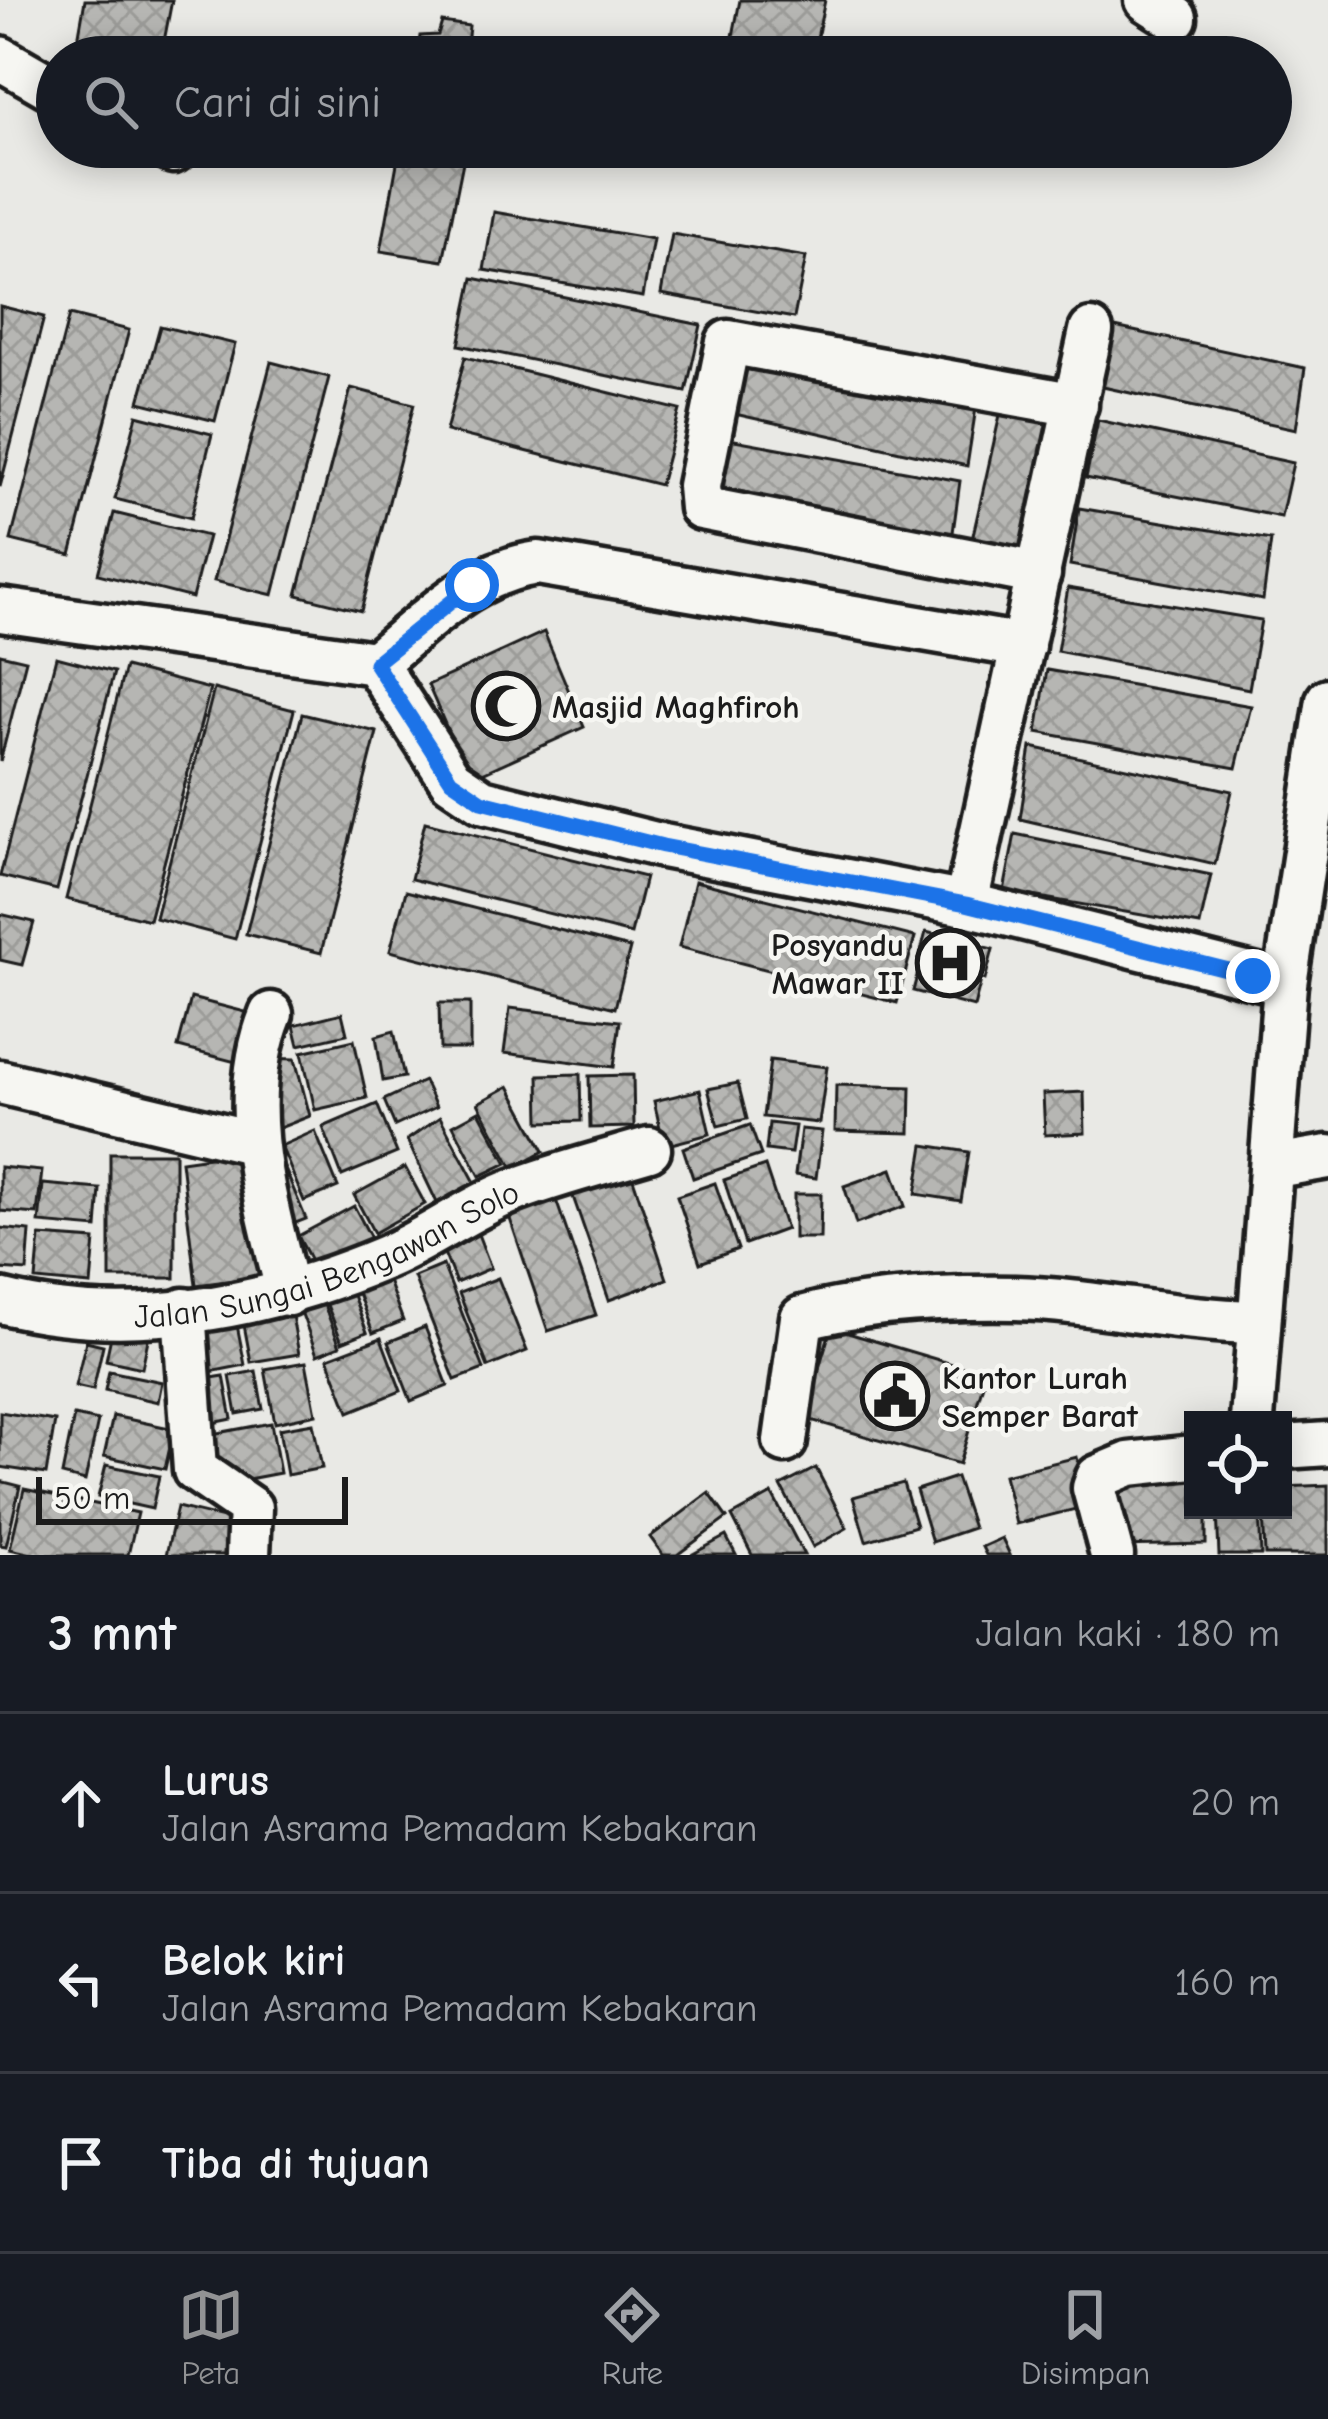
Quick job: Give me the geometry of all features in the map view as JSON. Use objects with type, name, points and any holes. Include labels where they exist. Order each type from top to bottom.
[{"type":"street","points":[[0,58],[36,79]]},
{"type":"street","points":[[966,904],[1091,331]]},
{"type":"street","points":[[1039,574],[701,508],[699,486],[728,342],[1076,405]]},
{"type":"street","points":[[0,610],[375,663],[472,585],[497,571],[538,563],[1023,646]]},
{"type":"street","points":[[375,663],[451,780],[482,801],[663,846],[966,904],[1285,984]]},
{"type":"street","points":[[1252,1411],[1285,984],[1313,900],[1328,700]]},
{"type":"street","points":[[271,1014],[255,1054],[259,1175],[288,1294]]},
{"type":"street","points":[[0,1082],[243,1140]]},
{"type":"street","name":"Jalan Sungai Bengawan Solo","points":[[0,1301],[59,1316],[184,1310],[288,1294],[390,1256],[506,1194],[649,1149]]},
{"type":"street","points":[[1274,1166],[1328,1157]]},
{"type":"street","points":[[785,1441],[802,1318],[835,1309],[1017,1298],[1199,1322],[1256,1322]]},
{"type":"street","points":[[184,1310],[195,1470],[250,1508],[248,1555]]},
{"type":"street","points":[[1292,1446],[1328,1444]]},
{"type":"street","points":[[1112,1555],[1094,1488],[1098,1477],[1129,1464],[1184,1458]]},
{"type":"building","points":[[85,0],[172,0],[165,36],[79,36]]},
{"type":"building","points":[[740,0],[825,0],[817,36],[733,36]]},
{"type":"building","points":[[442,22],[469,26],[468,36],[420,36],[438,35]]},
{"type":"building","points":[[396,168],[462,168],[443,261],[381,251]]},
{"type":"building","points":[[494,212],[653,239],[643,297],[484,270]]},
{"type":"building","points":[[672,234],[806,257],[794,318],[661,294]]},
{"type":"building","points":[[473,278],[701,325],[686,392],[459,345]]},
{"type":"building","points":[[0,306],[44,317],[0,487]]},
{"type":"building","points":[[69,315],[129,330],[71,555],[11,540]]},
{"type":"building","points":[[160,326],[235,344],[215,421],[139,402]]},
{"type":"building","points":[[1115,327],[1305,368],[1296,429],[1103,387]]},
{"type":"building","points":[[749,348],[978,395],[967,466],[735,414]]},
{"type":"building","points":[[465,357],[680,410],[660,485],[446,431]]},
{"type":"building","points":[[271,362],[329,377],[273,595],[214,581]]},
{"type":"building","points":[[351,388],[414,404],[361,611],[297,595]]},
{"type":"building","points":[[137,415],[212,434],[191,518],[115,499]]},
{"type":"building","points":[[1000,415],[1066,426],[1040,556],[971,544]]},
{"type":"building","points":[[1098,420],[1293,463],[1281,517],[1086,478]]},
{"type":"building","points":[[729,439],[960,481],[951,547],[716,501]]},
{"type":"building","points":[[1079,508],[1271,540],[1263,600],[1070,565]]},
{"type":"building","points":[[114,513],[208,536],[192,598],[98,574]]},
{"type":"building","points":[[1068,588],[1261,620],[1249,689],[1057,651]]},
{"type":"building","name":"Masjid Maghfiroh","points":[[544,632],[584,727],[469,779],[428,685]]},
{"type":"building","points":[[0,654],[26,660],[0,762]]},
{"type":"building","points":[[56,657],[114,672],[57,890],[0,876]]},
{"type":"building","points":[[125,667],[210,689],[149,920],[66,899]]},
{"type":"building","points":[[1047,670],[1251,706],[1236,768],[1037,732]]},
{"type":"building","points":[[214,689],[294,710],[235,939],[155,918]]},
{"type":"building","points":[[302,714],[377,732],[321,953],[246,934]]},
{"type":"building","points":[[1031,747],[1232,791],[1215,864],[1020,819]]},
{"type":"building","points":[[425,822],[645,877],[631,934],[411,879]]},
{"type":"building","points":[[1015,834],[1211,875],[1200,925],[1004,891]]},
{"type":"building","points":[[695,881],[915,937],[897,1003],[679,947]]},
{"type":"building","points":[[406,891],[630,948],[615,1008],[390,951]]},
{"type":"building","points":[[0,914],[34,922],[22,965],[0,960]]},
{"type":"building","points":[[926,932],[993,949],[985,980],[918,963]]},
{"type":"building","points":[[919,968],[980,984],[974,1007],[913,991]]},
{"type":"building","points":[[191,998],[261,1016],[247,1065],[178,1047]]},
{"type":"building","points":[[439,1003],[470,1003],[470,1049],[440,1049]]},
{"type":"building","points":[[510,1008],[620,1021],[614,1067],[504,1053]]},
{"type":"building","points":[[342,1013],[347,1034],[299,1045],[294,1025]]},
{"type":"building","points":[[394,1031],[404,1077],[383,1081],[376,1036]]},
{"type":"building","points":[[354,1040],[367,1098],[315,1110],[302,1052]]},
{"type":"building","points":[[260,1058],[295,1059],[310,1116],[259,1136]]},
{"type":"building","points":[[770,1060],[827,1067],[819,1123],[763,1117]]},
{"type":"building","points":[[580,1074],[581,1121],[540,1122],[539,1075]]},
{"type":"building","points":[[633,1075],[634,1127],[590,1128],[589,1076]]},
{"type":"building","points":[[424,1081],[436,1107],[395,1126],[384,1100]]},
{"type":"building","points":[[738,1083],[747,1119],[718,1126],[708,1089]]},
{"type":"building","points":[[836,1085],[911,1087],[910,1133],[835,1131]]},
{"type":"building","points":[[509,1086],[544,1151],[513,1168],[478,1103]]},
{"type":"building","points":[[700,1090],[710,1134],[664,1146],[654,1101]]},
{"type":"building","points":[[1084,1092],[1085,1133],[1045,1135],[1043,1094]]},
{"type":"building","points":[[377,1104],[397,1153],[342,1176],[323,1127]]},
{"type":"building","points":[[479,1111],[507,1163],[480,1176],[453,1125]]},
{"type":"building","points":[[440,1117],[477,1186],[439,1207],[407,1140]]},
{"type":"building","points":[[769,1123],[795,1126],[791,1153],[766,1150]]},
{"type":"building","points":[[750,1125],[761,1155],[693,1178],[683,1148]]},
{"type":"building","points":[[801,1129],[822,1131],[816,1178],[795,1175]]},
{"type":"building","points":[[315,1131],[338,1187],[304,1201],[281,1146]]},
{"type":"building","points":[[924,1145],[969,1152],[961,1201],[916,1194]]},
{"type":"building","points":[[252,1151],[266,1276],[196,1285],[181,1161]]},
{"type":"building","points":[[110,1153],[175,1153],[175,1278],[110,1278]]},
{"type":"building","points":[[280,1157],[306,1219],[288,1226],[262,1164]]},
{"type":"building","points":[[765,1166],[786,1229],[745,1244],[724,1180]]},
{"type":"building","points":[[0,1167],[42,1171],[37,1214],[0,1211]]},
{"type":"building","points":[[405,1167],[425,1204],[374,1233],[354,1195]]},
{"type":"building","points":[[629,1167],[667,1279],[609,1300],[570,1188]]},
{"type":"building","points":[[892,1169],[905,1206],[856,1224],[844,1186]]},
{"type":"building","points":[[715,1183],[738,1249],[700,1263],[677,1196]]},
{"type":"building","points":[[43,1184],[100,1189],[97,1228],[39,1223]]},
{"type":"building","points":[[794,1194],[821,1194],[820,1238],[794,1238]]},
{"type":"building","points":[[556,1200],[596,1315],[548,1331],[509,1216]]},
{"type":"building","points":[[354,1206],[372,1240],[316,1270],[298,1236]]},
{"type":"building","points":[[0,1228],[30,1231],[27,1271],[0,1269]]},
{"type":"building","points":[[476,1229],[491,1268],[456,1283],[440,1243]]},
{"type":"building","points":[[40,1236],[95,1240],[91,1285],[36,1280]]},
{"type":"building","points":[[443,1265],[484,1369],[455,1380],[414,1277]]},
{"type":"building","points":[[498,1278],[527,1351],[488,1367],[459,1293]]},
{"type":"building","points":[[388,1281],[403,1321],[373,1333],[358,1293]]},
{"type":"building","points":[[351,1290],[367,1332],[342,1342],[325,1300]]},
{"type":"building","points":[[321,1297],[340,1346],[317,1355],[299,1306]]},
{"type":"building","points":[[290,1305],[299,1354],[251,1362],[242,1314]]},
{"type":"building","points":[[236,1320],[245,1365],[200,1374],[192,1329]]},
{"type":"building","points":[[113,1327],[149,1335],[142,1368],[106,1360]]},
{"type":"building","points":[[425,1327],[448,1386],[411,1401],[388,1342]]},
{"type":"building","name":"Kantor Lurah Semper Barat","points":[[831,1328],[986,1374],[959,1464],[804,1418]]},
{"type":"building","points":[[381,1338],[401,1391],[349,1412],[328,1358]]},
{"type":"building","points":[[86,1341],[103,1345],[93,1390],[75,1386]]},
{"type":"building","points":[[306,1362],[316,1414],[275,1423],[265,1369]]},
{"type":"building","points":[[109,1371],[162,1382],[158,1402],[105,1390]]},
{"type":"building","points":[[256,1371],[263,1409],[237,1414],[230,1376]]},
{"type":"building","points":[[224,1376],[232,1419],[208,1424],[199,1380]]},
{"type":"building","points":[[0,1412],[55,1421],[46,1474],[0,1467]]},
{"type":"building","points":[[74,1416],[98,1421],[85,1481],[62,1475]]},
{"type":"building","points":[[113,1416],[174,1429],[165,1469],[104,1456]]},
{"type":"building","points":[[271,1423],[280,1473],[222,1484],[212,1434]]},
{"type":"building","points":[[313,1423],[322,1468],[287,1475],[279,1429]]},
{"type":"building","points":[[1077,1457],[1088,1506],[1016,1524],[1004,1475]]},
{"type":"building","points":[[106,1465],[159,1476],[152,1509],[98,1497]]},
{"type":"building","points":[[816,1468],[847,1528],[813,1547],[781,1486]]},
{"type":"building","points":[[956,1477],[973,1528],[932,1542],[916,1490]]},
{"type":"building","points":[[1184,1480],[1184,1519],[1206,1519],[1206,1544],[1118,1546],[1118,1481]]},
{"type":"building","points":[[0,1481],[20,1486],[6,1546],[0,1545]]},
{"type":"building","points":[[903,1483],[916,1526],[866,1541],[853,1497]]},
{"type":"building","points":[[1328,1485],[1328,1555],[1265,1555],[1263,1519],[1292,1519],[1292,1487]]},
{"type":"building","points":[[24,1489],[138,1513],[128,1555],[37,1555],[10,1549]]},
{"type":"building","points":[[709,1493],[727,1518],[677,1555],[663,1555],[650,1537]]},
{"type":"building","points":[[772,1494],[804,1555],[752,1555],[732,1516]]},
{"type":"building","points":[[177,1507],[240,1522],[232,1555],[166,1555]]},
{"type":"building","points":[[1217,1519],[1259,1519],[1261,1555],[1219,1555]]},
{"type":"building","points":[[726,1536],[736,1555],[691,1555]]},
{"type":"building","points":[[1002,1538],[1010,1555],[986,1555],[982,1547]]},
{"type":"place","name":"Masjid Maghfiroh","points":[[506,706]]},
{"type":"place","name":"Posyandu Mawar II","points":[[950,963]]},
{"type":"place","name":"Kantor Lurah Semper Barat","points":[[895,1396]]},
{"type":"route","points":[[472,585],[375,663],[451,780],[482,801],[663,846],[966,904],[1253,976]]}]
